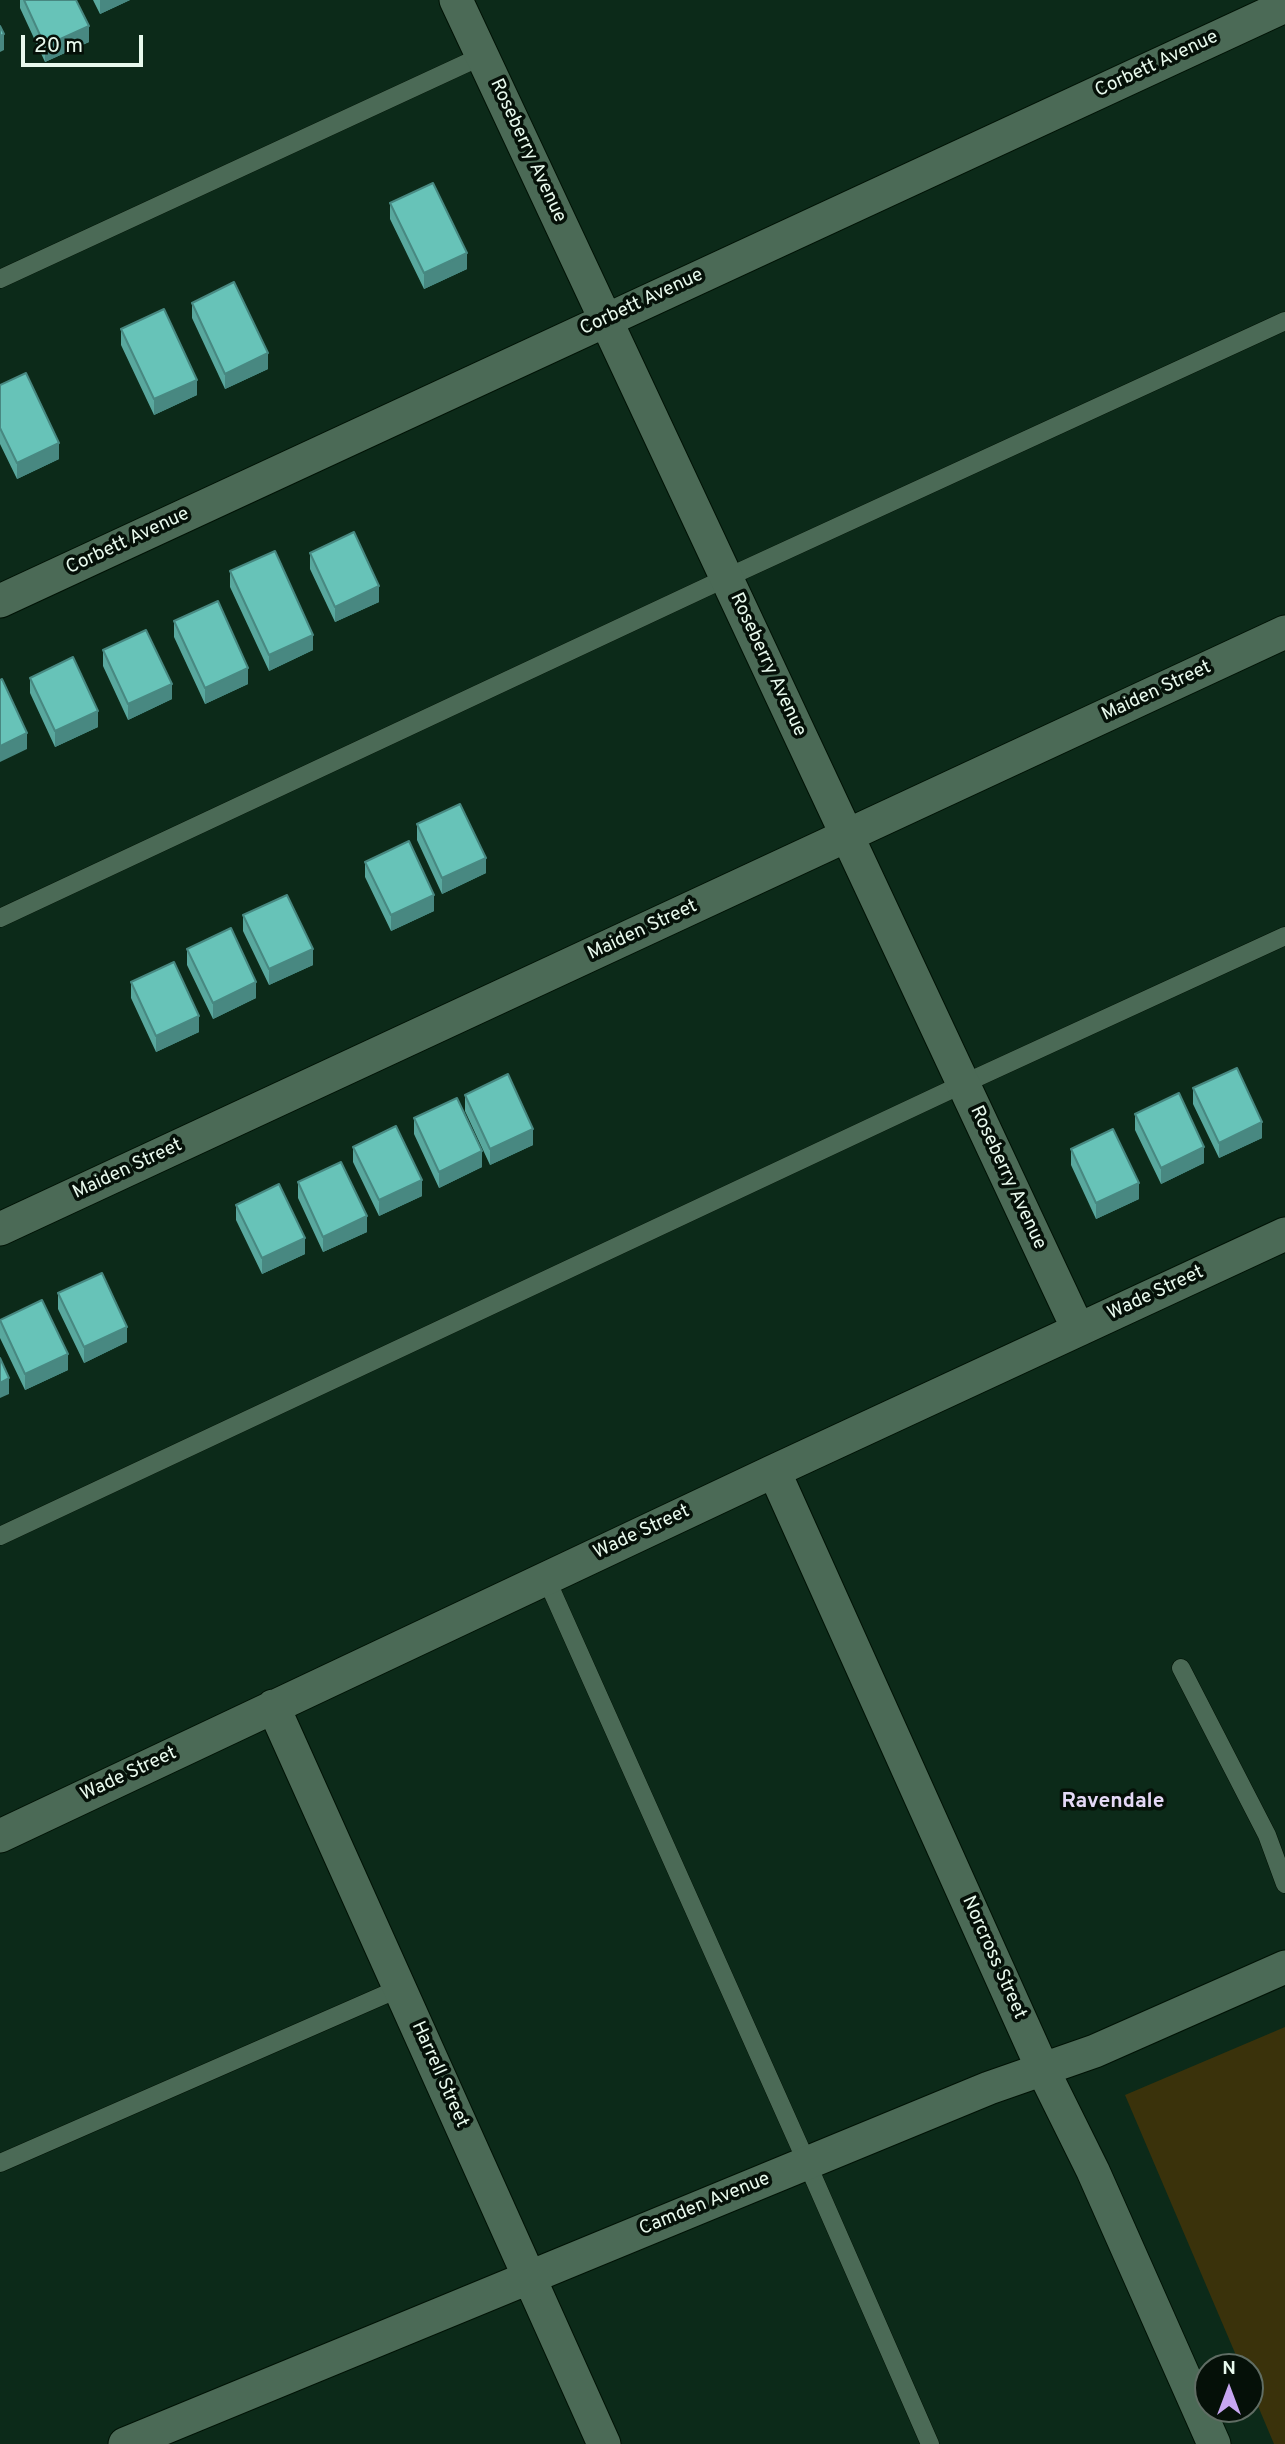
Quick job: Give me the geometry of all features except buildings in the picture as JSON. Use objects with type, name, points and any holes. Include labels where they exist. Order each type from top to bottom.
[{"type":"street","name":"Roseberry Avenue","points":[[456,0],[1078,1329]]},
{"type":"street","name":"Corbett Avenue","points":[[0,601],[1285,6]]},
{"type":"street","name":"Maiden Street","points":[[0,1229],[1285,632]]},
{"type":"street","name":"Wade Street","points":[[0,1836],[774,1471],[1285,1234]]},
{"type":"street","name":"Norcross Street","points":[[774,1471],[1043,2070],[1093,2171],[1214,2444]]},
{"type":"street","name":"Harrell Street","points":[[273,1706],[604,2444]]},
{"type":"street","name":"Camden Avenue","points":[[125,2444],[989,2088],[1095,2052],[1285,1967]]},
{"type":"lane","points":[[0,279],[482,56]]},
{"type":"lane","points":[[0,918],[726,578],[1285,321]]},
{"type":"lane","points":[[0,1536],[963,1084],[1285,936]]},
{"type":"lane","points":[[546,1578],[930,2444]]},
{"type":"lane","points":[[1181,1668],[1267,1835],[1285,1884]]},
{"type":"lane","points":[[0,2163],[400,1988]]},
{"type":"shaded area","points":[[1285,2027],[1285,2444],[1274,2444],[1264,2420],[1264,2353],[1235,2353],[1125,2095]]},
{"type":"district","name":"Ravendale","points":[[1113,1803]]}]
